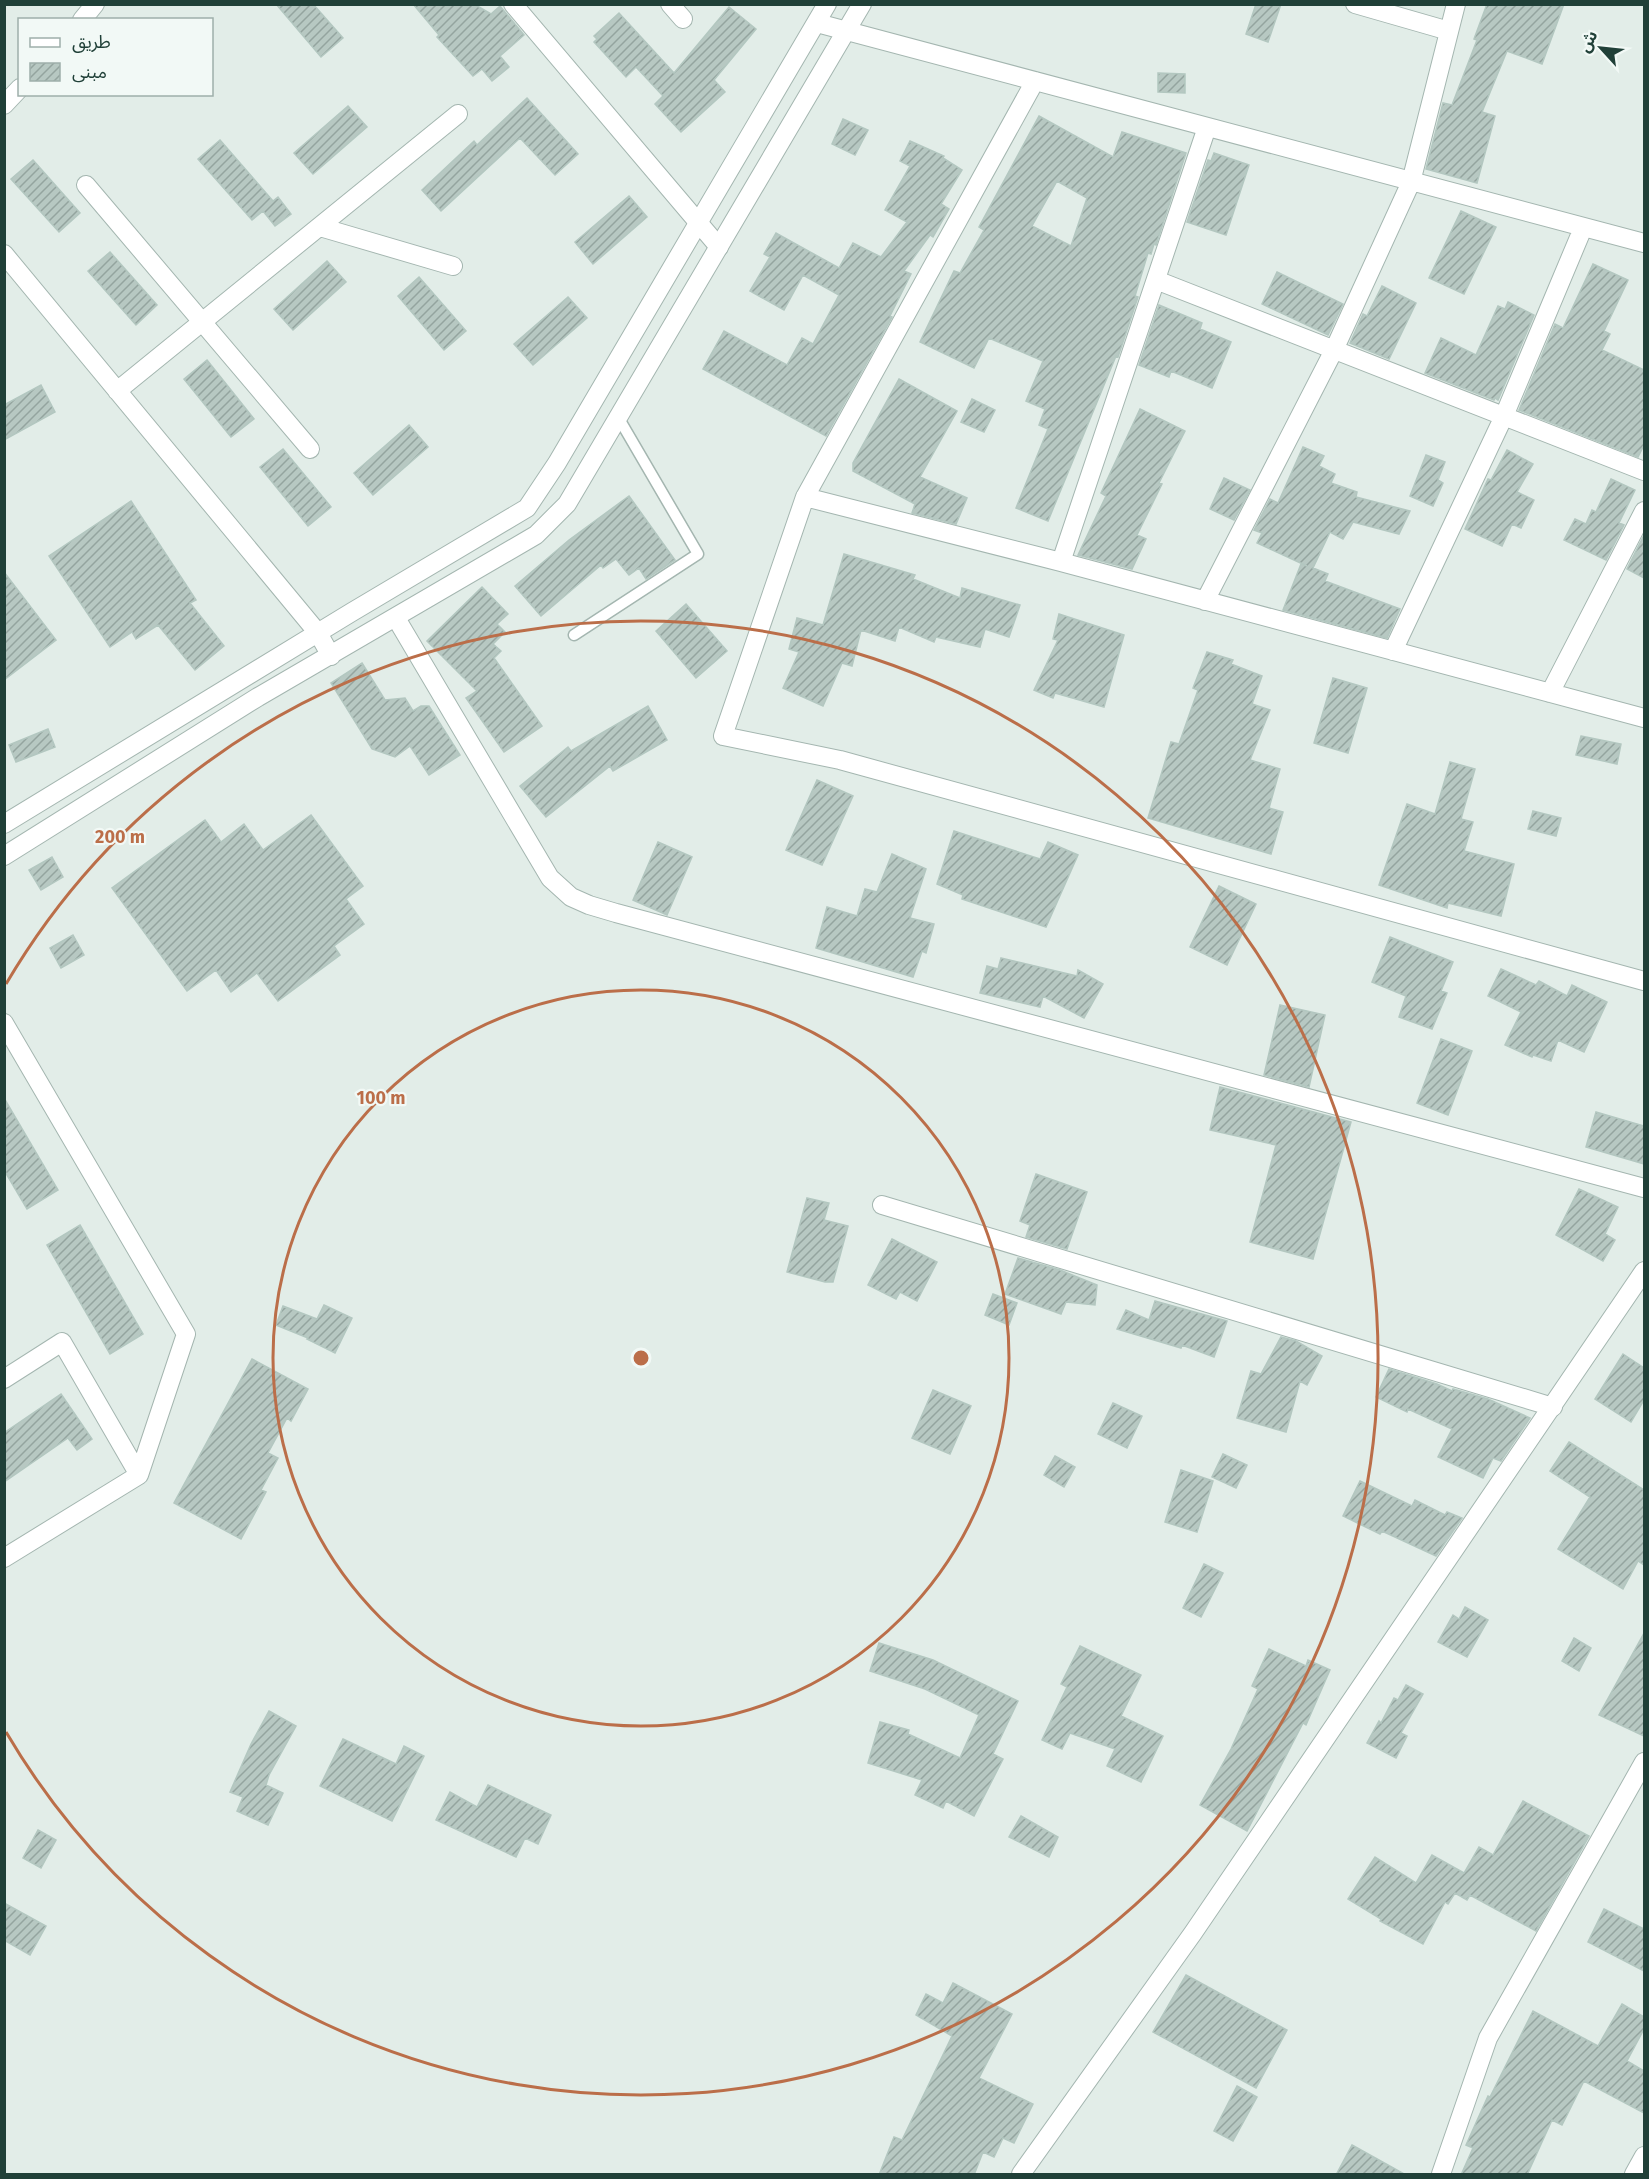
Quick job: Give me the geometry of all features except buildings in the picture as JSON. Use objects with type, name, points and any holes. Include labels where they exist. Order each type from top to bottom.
[{"type":"street","points":[[84,18],[95,4]]},
{"type":"street","points":[[513,4],[719,247]]},
{"type":"street","points":[[670,4],[683,19]]},
{"type":"street","points":[[4,824],[527,508],[557,463],[827,4]]},
{"type":"street","points":[[4,856],[258,697],[536,535],[567,504],[862,4]]},
{"type":"street","points":[[1355,4],[1389,9],[1449,31]]},
{"type":"street","points":[[1205,601],[1334,350],[1411,182],[1456,4]]},
{"type":"street","points":[[817,23],[1644,243]]},
{"type":"street","points":[[1035,81],[805,497],[723,736],[840,760],[1644,981]]},
{"type":"street","points":[[4,105],[18,90]]},
{"type":"street","points":[[117,391],[459,114]]},
{"type":"street","points":[[1061,562],[1207,128]]},
{"type":"street","points":[[86,185],[310,449]]},
{"type":"street","points":[[320,227],[453,266]]},
{"type":"street","points":[[1393,651],[1503,416],[1583,228]]},
{"type":"street","points":[[4,254],[318,633],[331,656]]},
{"type":"street","points":[[1155,280],[1644,471]]},
{"type":"street","points":[[805,497],[1061,562],[1644,718]]},
{"type":"street","points":[[1550,693],[1644,511]]},
{"type":"street","points":[[396,618],[550,878],[571,897],[616,913],[1644,1188]]},
{"type":"street","points":[[4,1558],[139,1474],[186,1334],[7,1033]]},
{"type":"street","points":[[882,1206],[1553,1407]]},
{"type":"street","points":[[1021,2175],[1193,1933],[1644,1271]]},
{"type":"street","points":[[4,1379],[62,1342],[139,1474]]},
{"type":"street","points":[[1441,2175],[1488,2038],[1644,1761]]},
{"type":"street","points":[[1634,2175],[1644,2156]]},
{"type":"lane","points":[[574,635],[698,554],[618,417]]}]
